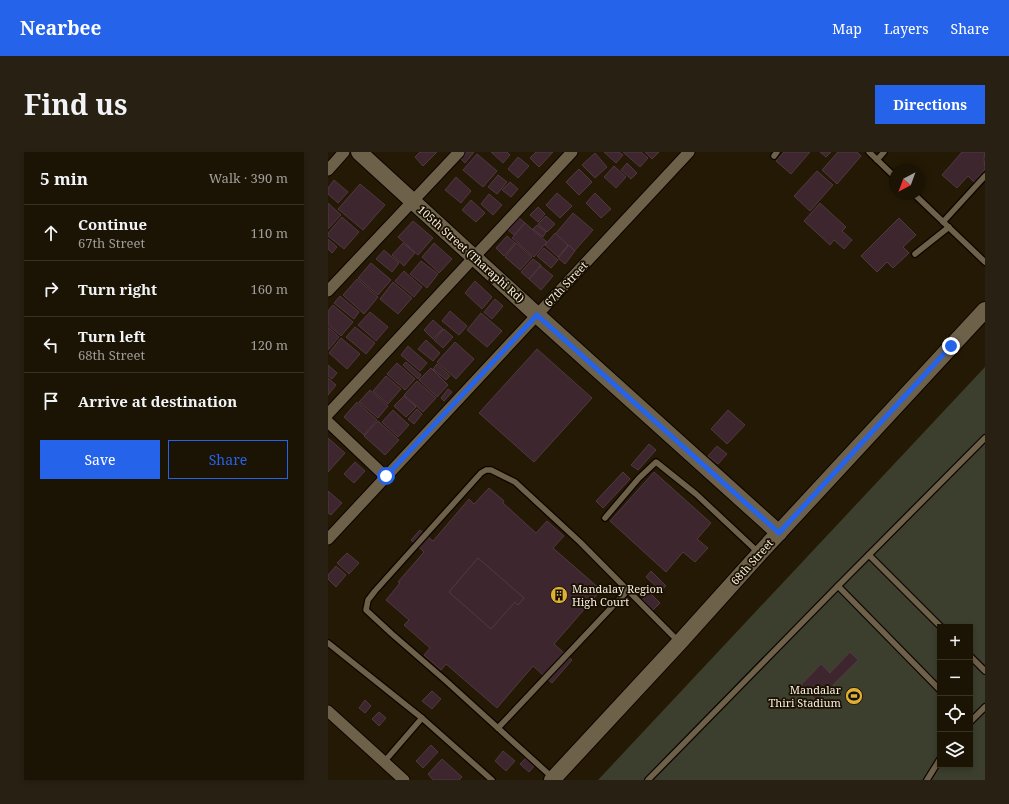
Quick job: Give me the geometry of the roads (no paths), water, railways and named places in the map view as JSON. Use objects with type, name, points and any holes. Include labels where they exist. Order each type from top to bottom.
[{"type":"main road","name":"105th Street (Tharaphi Rd)","points":[[359,152],[474,258],[779,533]]},
{"type":"main road","name":"68th Street","points":[[553,779],[985,310]]},
{"type":"street","points":[[328,170],[344,152]]},
{"type":"street","points":[[328,291],[459,152]]},
{"type":"street","points":[[328,414],[572,152]]},
{"type":"street","name":"67th Street","points":[[328,539],[689,152]]},
{"type":"street","points":[[328,422],[386,476]]},
{"type":"street","points":[[328,711],[404,780]]},
{"type":"lane","points":[[868,152],[889,171]]},
{"type":"lane","points":[[877,160],[884,152]]},
{"type":"lane","points":[[943,222],[985,176]]},
{"type":"lane","points":[[920,200],[985,262]]},
{"type":"lane","points":[[916,254],[949,227]]},
{"type":"lane","points":[[648,780],[985,438]]},
{"type":"lane","points":[[605,518],[639,478],[656,462],[696,494],[760,553]]},
{"type":"lane","points":[[553,779],[366,610],[368,600],[482,473],[486,470],[492,470],[515,482],[580,542],[680,642]]},
{"type":"lane","points":[[869,555],[938,624]]},
{"type":"lane","points":[[838,586],[937,687]]},
{"type":"lane","points":[[498,728],[628,590]]},
{"type":"lane","points":[[328,643],[422,718],[492,780]]},
{"type":"lane","points":[[973,659],[985,672]]},
{"type":"lane","points":[[973,718],[985,707]]},
{"type":"lane","points":[[384,762],[422,718]]},
{"type":"lane","points":[[927,780],[937,764]]},
{"type":"place","name":"Mandalay Region High Court","points":[[559,595]]},
{"type":"place","name":"Mandalar Thiri Stadium","points":[[854,696]]}]
